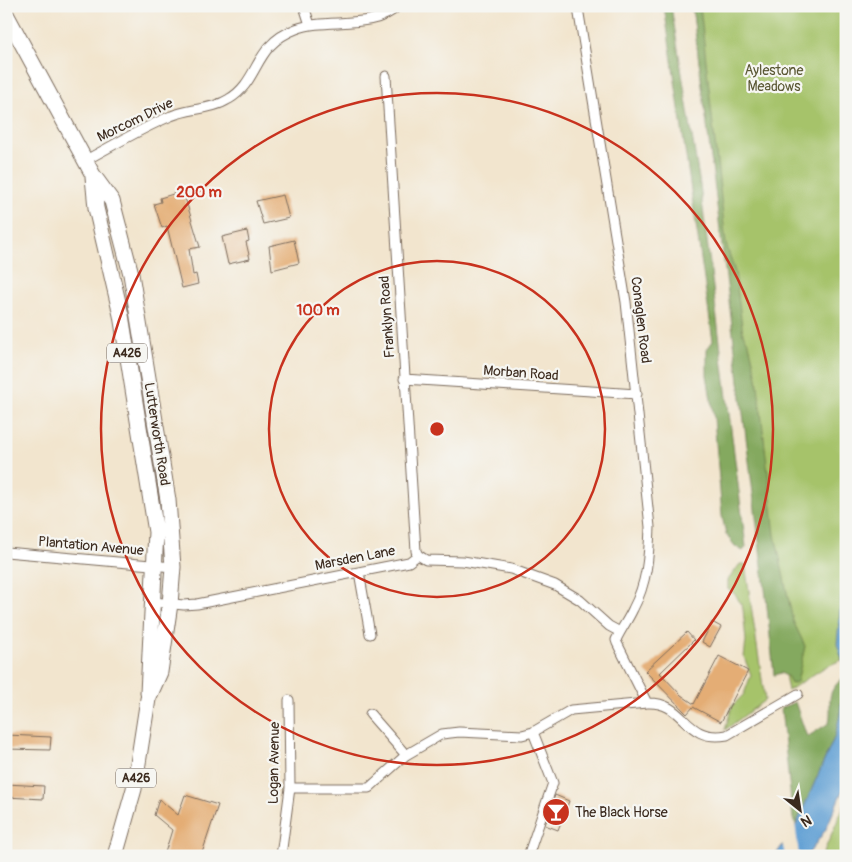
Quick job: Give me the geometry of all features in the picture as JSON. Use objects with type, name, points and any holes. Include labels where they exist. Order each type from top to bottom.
[{"type":"main road","name":"Lutterworth Road","points":[[6,14],[93,175],[112,202],[131,274],[168,500],[173,568],[170,604],[156,650],[134,789],[115,856]]},
{"type":"main road","name":"Lutterworth Road","points":[[93,175],[96,208],[121,315],[156,532],[153,602],[156,650]]},
{"type":"main road","points":[[96,208],[112,202]]},
{"type":"street","points":[[304,6],[310,25]]},
{"type":"street","name":"Morcom Drive","points":[[86,160],[171,116],[229,100],[247,82],[260,58],[274,41],[296,28],[379,18],[398,6]]},
{"type":"street","name":"Conaglen Road","points":[[578,8],[626,302],[650,527],[649,561],[640,594],[620,632]]},
{"type":"street","name":"Franklyn Road","points":[[386,76],[404,379],[416,551],[418,555]]},
{"type":"street","name":"Morban Road","points":[[404,379],[637,394]]},
{"type":"street","name":"Plantation Avenue","points":[[6,552],[173,568]]},
{"type":"street","points":[[418,555],[426,560],[463,562],[511,569],[555,585],[580,600],[609,626],[620,632],[617,643],[647,703]]},
{"type":"street","name":"Marsden Lane","points":[[153,602],[197,604],[409,562],[418,555]]},
{"type":"street","points":[[359,572],[370,634]]},
{"type":"street","points":[[290,788],[369,788],[406,755],[442,734],[459,732],[522,735],[534,732],[571,710],[647,703],[666,705],[700,734],[715,737],[727,735],[798,694]]},
{"type":"street","name":"Logan Avenue","points":[[281,856],[290,788],[289,700]]},
{"type":"street","points":[[370,714],[406,755]]},
{"type":"street","points":[[528,856],[553,783],[534,732]]},
{"type":"green space","points":[[664,6],[671,6],[700,185],[746,547],[743,551],[735,546],[726,534],[722,516],[714,418],[707,375],[707,349],[713,341]]},
{"type":"green space","name":"Aylestone Meadows","points":[[692,6],[846,6],[846,658],[825,667],[788,691],[761,546]]},
{"type":"green space","points":[[692,6],[700,6],[726,244],[735,272],[743,334],[749,344],[757,377],[775,535],[793,621],[805,646],[797,682],[791,684],[788,677],[781,673],[774,675],[766,597]]},
{"type":"green space","points":[[740,564],[745,564],[765,700],[725,730],[732,706],[744,694],[751,675],[744,657],[746,641],[743,609],[736,595],[728,589],[728,580]]},
{"type":"green space","points":[[843,678],[840,715],[835,736],[796,825],[793,819],[781,708],[795,702],[807,737],[829,723],[831,694]]},
{"type":"green space","points":[[846,801],[846,856],[822,856]]},
{"type":"water","points":[[846,540],[846,782],[826,829],[807,856],[775,856],[796,825],[835,736],[840,715],[845,668],[837,644]]},
{"type":"pier","points":[[795,822],[799,856],[785,856],[782,841]]},
{"type":"building","points":[[183,191],[200,247],[189,249],[193,275],[196,274],[198,284],[182,288],[167,226],[162,228],[154,204],[161,202],[160,198]]},
{"type":"building","points":[[283,195],[289,218],[263,224],[256,201]]},
{"type":"building","points":[[247,231],[249,241],[246,242],[250,259],[228,264],[222,237]]},
{"type":"building","points":[[294,240],[299,263],[272,270],[269,246]]},
{"type":"building","points":[[712,622],[721,627],[710,647],[702,642]]},
{"type":"building","points":[[687,632],[694,640],[660,673],[681,695],[694,704],[719,656],[748,671],[721,722],[693,707],[687,714],[645,671]]},
{"type":"building","points":[[6,735],[51,737],[50,750],[6,749]]},
{"type":"building","points":[[6,784],[44,786],[43,799],[6,797]]},
{"type":"building","points":[[185,795],[218,805],[201,856],[164,856],[172,830],[154,815],[159,799],[178,815]]},
{"type":"building","name":"The Black Horse","points":[[555,795],[569,801],[558,830],[545,825]]},
{"type":"place","name":"The Black Horse","points":[[556,812]]}]
